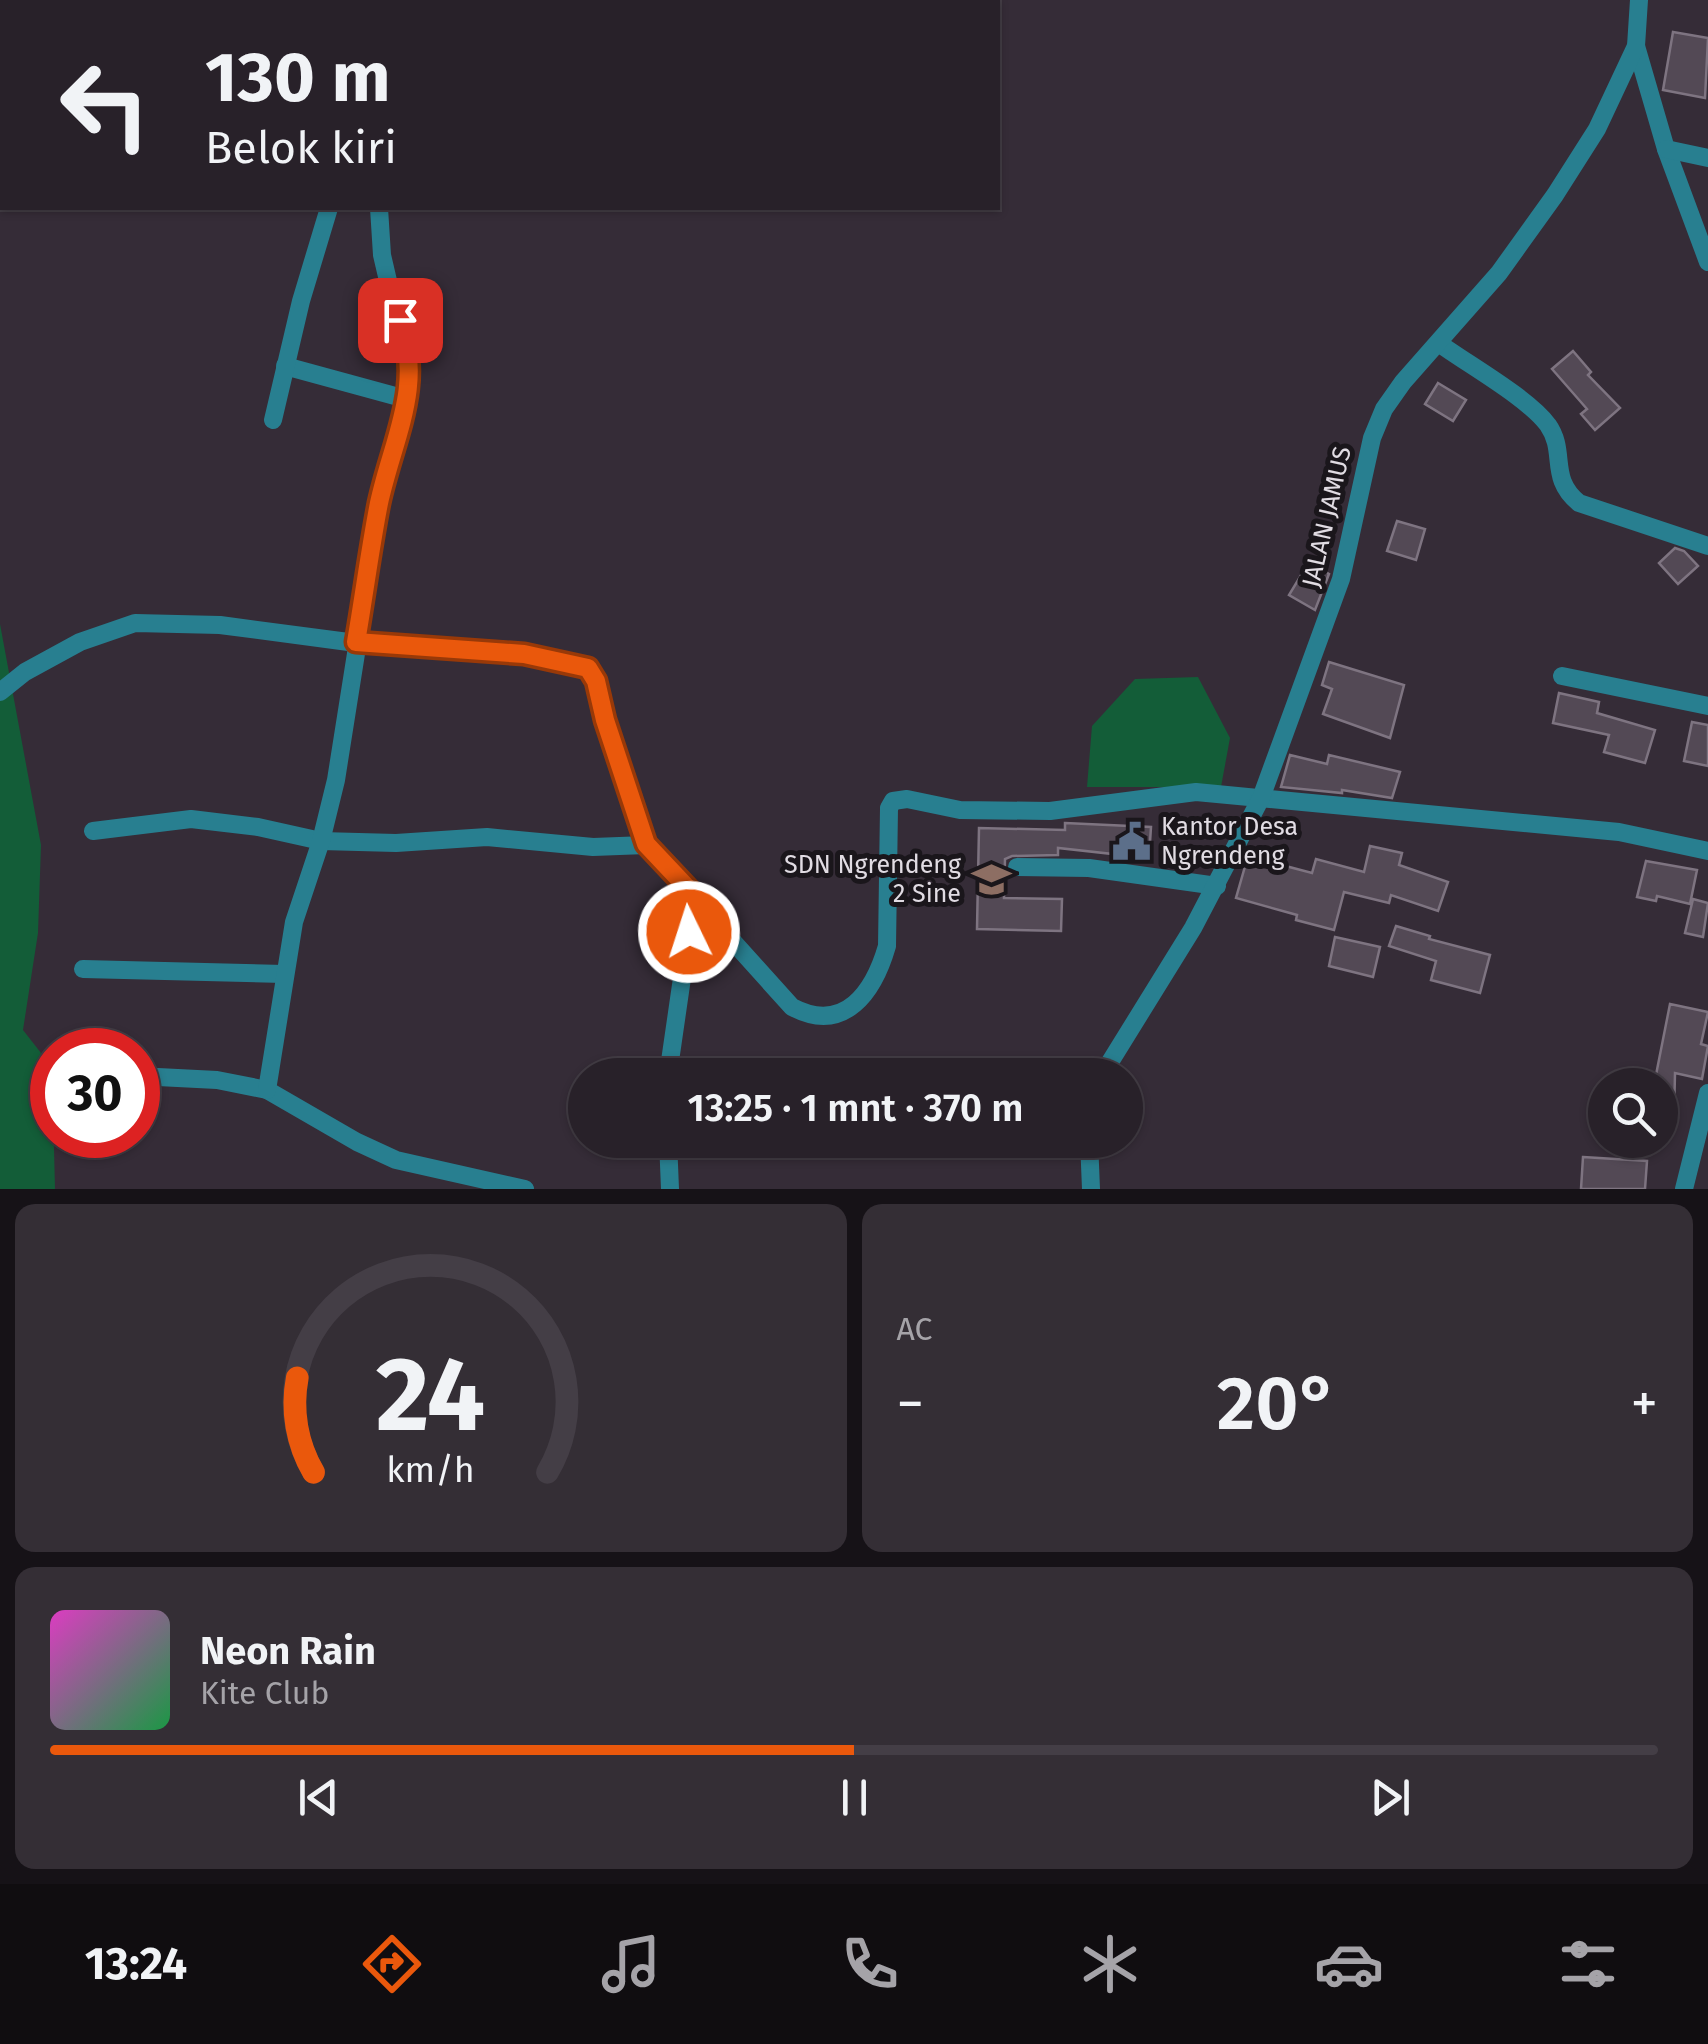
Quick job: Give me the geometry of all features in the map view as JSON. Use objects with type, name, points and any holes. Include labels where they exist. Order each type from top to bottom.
[{"type":"street","name":"JALAN JAMUS","points":[[1112,1058],[1217,886],[1260,798],[1341,579],[1372,438],[1384,409],[1499,272],[1556,195],[1620,86],[1636,46],[1639,0]]},
{"type":"street","points":[[1636,46],[1666,149],[1708,262]]},
{"type":"street","points":[[1666,149],[1708,158]]},
{"type":"street","points":[[273,420],[284,366],[328,210]]},
{"type":"street","points":[[266,1090],[284,974],[304,885],[322,841],[336,780],[380,502],[406,399],[411,362],[382,254],[379,210]]},
{"type":"street","points":[[1440,344],[1538,414],[1551,429],[1566,492],[1580,503],[1708,546]]},
{"type":"street","points":[[284,366],[406,399]]},
{"type":"street","points":[[0,692],[25,672],[80,642],[135,623],[220,624],[356,642],[532,656],[588,668],[596,681],[646,844],[792,1008],[824,1017],[853,1006],[870,989],[882,964],[887,946],[888,808],[894,801],[906,799],[960,810],[1050,811],[1196,792],[1620,832],[1708,851]]},
{"type":"street","points":[[1562,676],[1708,706]]},
{"type":"street","points":[[93,831],[190,819],[258,827],[322,841],[396,843],[487,837],[593,848],[646,844]]},
{"type":"street","points":[[1018,867],[1089,868],[1217,886]]},
{"type":"street","points":[[670,1058],[694,895]]},
{"type":"street","points":[[83,969],[284,974]]},
{"type":"street","points":[[160,1077],[218,1080],[266,1090],[396,1160],[525,1189]]},
{"type":"street","points":[[1684,1189],[1708,1093]]},
{"type":"street","points":[[669,1158],[670,1189]]},
{"type":"street","points":[[1090,1158],[1091,1189]]},
{"type":"green space","points":[[0,624],[41,845],[38,933],[23,1030],[30,1039],[30,1158],[54,1158],[55,1189],[0,1189]]},
{"type":"green space","points":[[1198,677],[1230,738],[1221,787],[1087,787],[1092,726],[1135,679]]},
{"type":"building","points":[[1673,32],[1708,38],[1705,98],[1663,90]]},
{"type":"building","points":[[1573,351],[1591,372],[1588,375],[1620,408],[1595,430],[1581,414],[1587,409],[1552,369]]},
{"type":"building","points":[[1438,383],[1466,400],[1453,421],[1425,404]]},
{"type":"building","points":[[1397,521],[1425,529],[1416,560],[1387,551]]},
{"type":"building","points":[[1675,548],[1684,551],[1698,566],[1678,584],[1659,563]]},
{"type":"building","points":[[1309,562],[1329,574],[1315,610],[1289,595]]},
{"type":"building","points":[[1329,662],[1404,685],[1390,738],[1323,714],[1332,689],[1322,685]]},
{"type":"building","points":[[1559,693],[1599,702],[1597,713],[1655,730],[1645,763],[1604,752],[1609,735],[1553,723]]},
{"type":"building","points":[[1692,722],[1708,725],[1708,766],[1684,761]]},
{"type":"building","points":[[1290,755],[1327,764],[1329,755],[1400,772],[1392,798],[1342,790],[1281,787]]},
{"type":"building","name":"SDN Ngrendeng 2 Sine","points":[[1065,823],[1151,827],[1149,858],[1058,848],[1058,855],[1012,856],[1005,859],[1004,898],[1062,899],[1061,931],[977,929],[979,828],[1065,830]]},
{"type":"building","points":[[1370,846],[1402,853],[1399,865],[1448,882],[1438,911],[1391,895],[1389,903],[1344,892],[1334,930],[1236,898],[1248,856],[1312,873],[1316,859],[1364,872]]},
{"type":"building","points":[[1646,861],[1697,870],[1690,904],[1657,896],[1656,901],[1637,897]]},
{"type":"building","points":[[1693,899],[1708,903],[1703,937],[1685,933]]},
{"type":"building","points":[[1396,926],[1490,955],[1480,993],[1431,980],[1436,961],[1389,946]]},
{"type":"building","points":[[1335,937],[1380,947],[1373,977],[1329,966]]},
{"type":"building","points":[[1670,1004],[1708,1012],[1701,1044],[1708,1046],[1702,1079],[1678,1074],[1678,1068],[1657,1068]]},
{"type":"building","points":[[1583,1157],[1647,1161],[1645,1189],[1581,1189]]},
{"type":"place","name":"Kantor Desa Ngrendeng","points":[[1131,841]]},
{"type":"place","name":"SDN Ngrendeng 2 Sine","points":[[991,879]]},
{"type":"route","points":[[400,320],[408,343],[410,380],[380,502],[356,642],[524,654],[588,668],[596,681],[646,844],[694,895],[689,932]]}]
